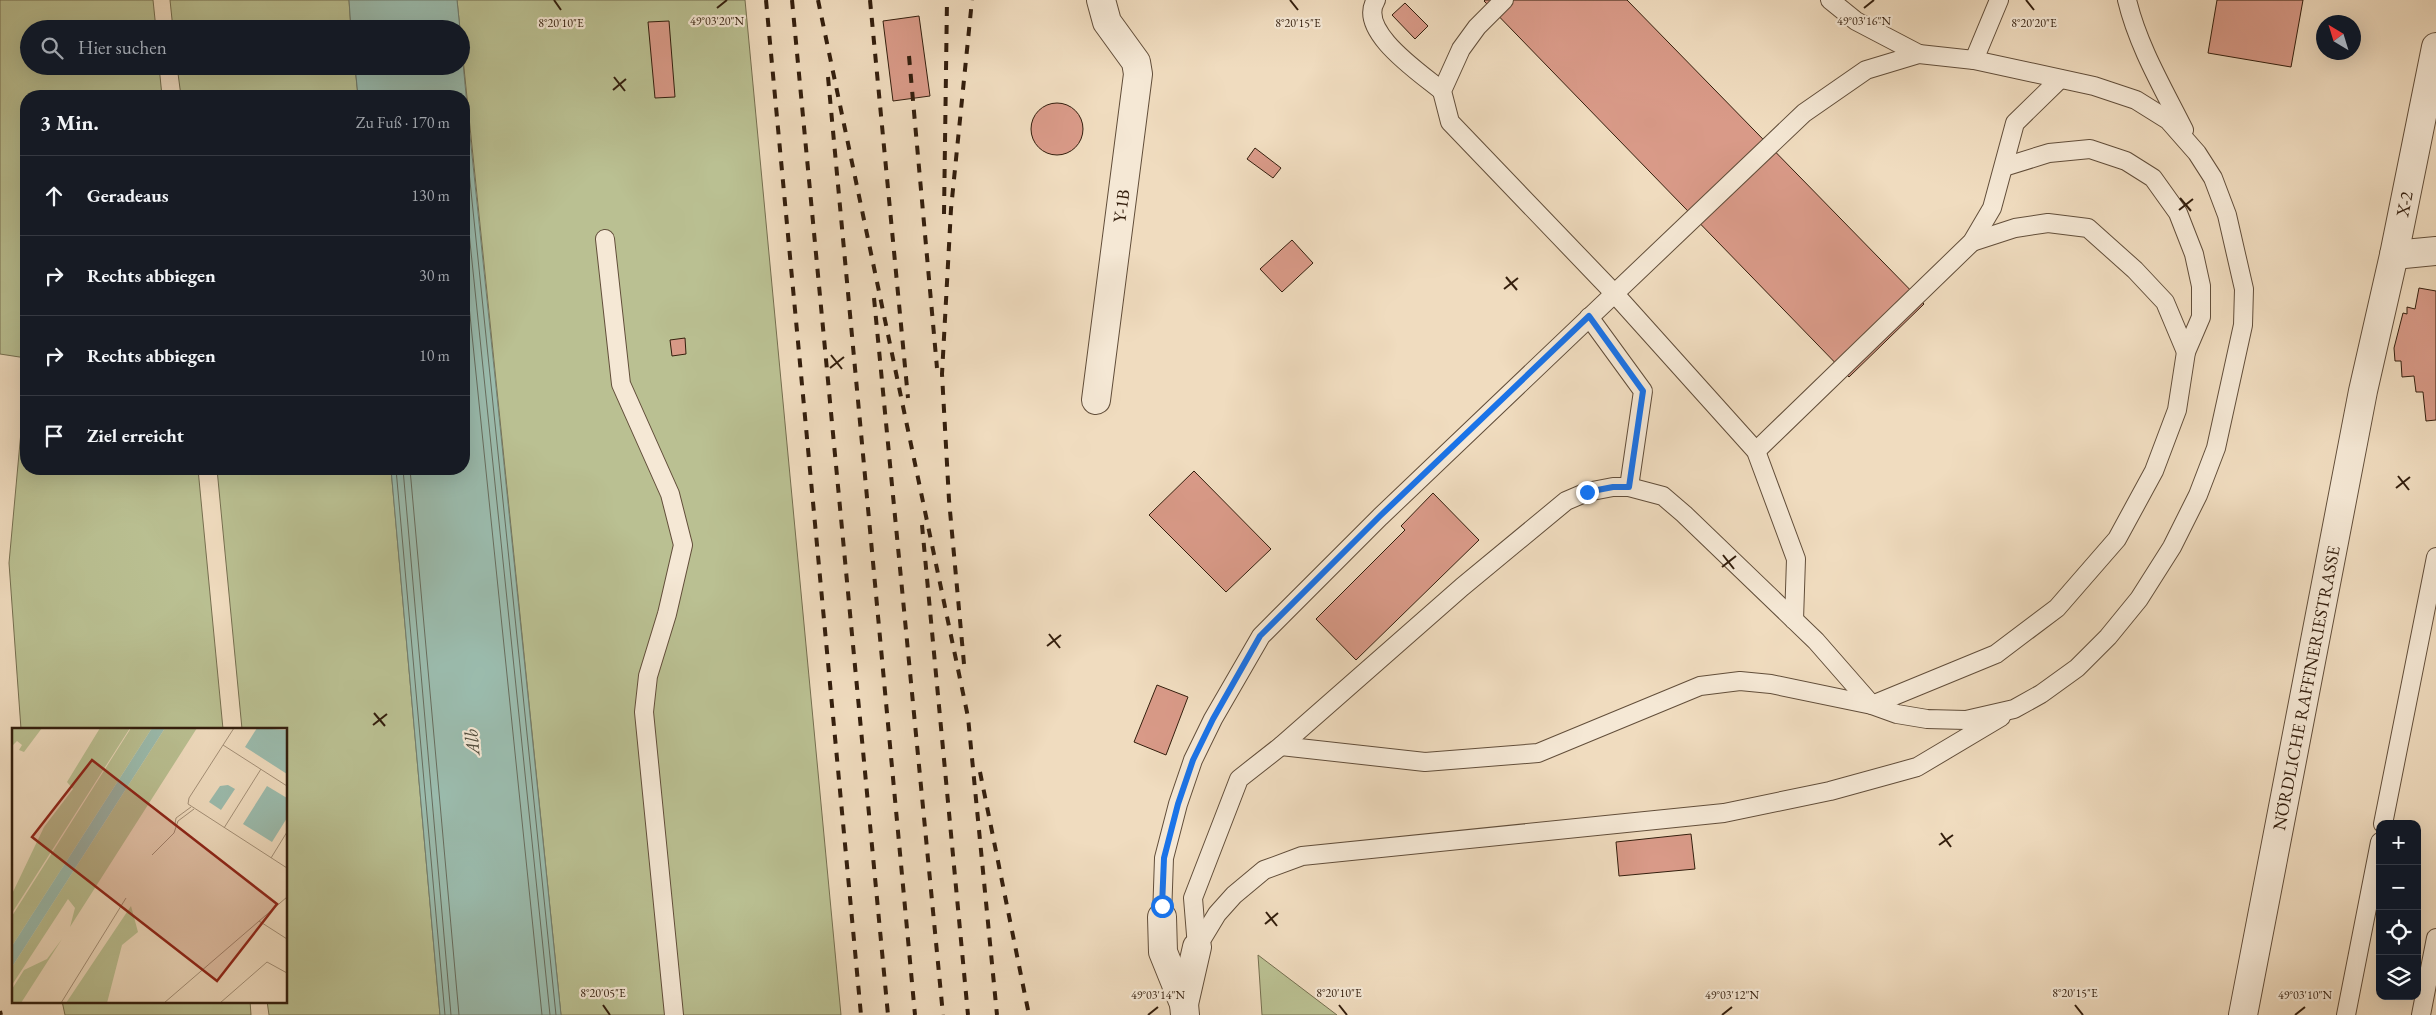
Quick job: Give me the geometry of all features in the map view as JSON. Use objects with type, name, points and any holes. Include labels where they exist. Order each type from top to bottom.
[{"type":"street","name":"Y-1B","points":[[1089,0],[1104,11],[1136,62],[1138,74],[1096,400]]},
{"type":"street","name":"X-2","points":[[2370,361],[2394,255],[2436,47]]},
{"type":"street","points":[[2394,255],[2436,251]]},
{"type":"street","name":"NÖRDLICHE RAFFINERIESTRASSE","points":[[2243,1015],[2370,361]]},
{"type":"street","points":[[1162,917],[1163,952],[1184,1010]]},
{"type":"street","points":[[1184,1010],[1197,947]]},
{"type":"lane","points":[[1376,0],[1373,4],[1372,22],[1382,39],[1442,91],[1450,122],[1614,293],[1756,451],[1796,559],[1794,620]]},
{"type":"lane","points":[[1442,91],[1461,49],[1477,27],[1504,0]]},
{"type":"lane","points":[[1830,0],[1856,21],[1919,54],[1974,60],[2094,86],[2136,100],[2168,120],[2197,153]]},
{"type":"lane","points":[[1974,60],[1999,0]]},
{"type":"lane","points":[[1197,947],[1217,914],[1234,895],[1264,870],[1302,856],[1724,813],[1830,792],[1917,767],[2041,694],[2077,668],[2108,637],[2139,599],[2172,546],[2198,495],[2216,448],[2243,325],[2244,289],[2227,215],[2213,178],[2197,153],[2155,72],[2140,38],[2127,0]]},
{"type":"lane","points":[[1162,917],[1164,858],[1178,804],[1193,760],[1213,719],[1260,636],[1380,516],[1804,113],[1866,70],[1919,54]]},
{"type":"lane","points":[[1756,451],[1972,242],[1992,208],[2015,123],[2060,79]]},
{"type":"lane","points":[[1872,706],[1996,654],[2058,608],[2117,539],[2154,471],[2177,410],[2186,352],[2201,317],[2201,286],[2194,254],[2178,213],[2153,178],[2126,161],[2090,149],[2048,153],[2004,166]]},
{"type":"lane","points":[[1972,242],[2015,228],[2048,223],[2088,228],[2135,270],[2165,302],[2186,352]]},
{"type":"lane","points":[[605,239],[621,384],[670,494],[683,546],[667,614],[648,676],[644,712],[674,1015]]},
{"type":"lane","points":[[1589,316],[1643,391],[1629,487]]},
{"type":"lane","points":[[1197,947],[1193,898],[1239,779],[1281,746],[1462,586],[1566,501],[1587,492],[1613,487],[1629,487],[1663,496],[1816,641],[1872,706]]},
{"type":"lane","points":[[2384,820],[2436,557]]},
{"type":"lane","points":[[1281,746],[1425,762],[1538,753],[1700,686],[1740,681],[1771,684],[1872,706],[1897,714],[1927,719],[1966,720],[2014,709]]},
{"type":"lane","points":[[2346,1015],[2376,862]]},
{"type":"lane","points":[[2421,1015],[2436,938]]},
{"type":"green space","points":[[0,0],[153,0],[155,20],[20,20],[20,75],[160,75],[161,90],[20,90],[20,357],[0,354]]},
{"type":"green space","points":[[170,0],[349,0],[350,20],[172,20]]},
{"type":"green space","points":[[457,0],[745,0],[841,1015],[561,1015],[470,127],[470,90],[466,90],[465,75],[470,75],[470,20],[459,20]]},
{"type":"green space","points":[[178,75],[356,75],[357,90],[180,90]]},
{"type":"green space","points":[[20,443],[20,475],[199,475],[223,728],[21,728],[9,563]]},
{"type":"green space","points":[[218,475],[392,475],[440,1015],[269,1015],[267,1002],[288,1002],[288,728],[242,728]]},
{"type":"green space","points":[[1258,955],[1337,1015],[1262,1015]]},
{"type":"green space","points":[[62,1002],[250,1002],[251,1015],[65,1015]]},
{"type":"water","points":[[349,0],[457,0],[459,20],[350,20]]},
{"type":"water","points":[[356,75],[464,75],[466,90],[357,90]]},
{"type":"water","name":"Alb","points":[[470,135],[561,1015],[440,1015],[392,475],[470,475]]},
{"type":"building","points":[[1485,0],[1627,0],[1924,304],[1849,377]]},
{"type":"building","points":[[2217,0],[2303,0],[2291,67],[2208,53]]},
{"type":"building","points":[[1405,3],[1428,26],[1415,39],[1392,15]]},
{"type":"building","points":[[919,16],[930,96],[893,101],[883,21]]},
{"type":"building","points":[[669,21],[675,97],[655,98],[648,22]]},
{"type":"building","points":[[1057,103],[1067,105],[1075,111],[1081,119],[1083,129],[1081,139],[1075,147],[1067,153],[1057,155],[1047,153],[1039,147],[1033,139],[1031,129],[1033,119],[1039,111],[1047,105]]},
{"type":"building","points":[[1255,148],[1281,168],[1273,178],[1247,159]]},
{"type":"building","points":[[1292,240],[1313,263],[1282,292],[1260,269]]},
{"type":"building","points":[[2419,288],[2436,291],[2436,420],[2426,421],[2423,392],[2416,392],[2414,376],[2402,377],[2401,361],[2395,361],[2394,348],[2403,313],[2407,314],[2407,307],[2415,309]]},
{"type":"building","points":[[685,338],[686,354],[672,356],[670,340]]},
{"type":"building","points":[[1194,471],[1271,549],[1226,592],[1149,515]]},
{"type":"building","points":[[1433,493],[1479,540],[1356,660],[1316,619],[1405,530],[1401,526]]},
{"type":"building","points":[[1157,685],[1188,697],[1166,755],[1134,742]]},
{"type":"building","points":[[1691,834],[1695,869],[1619,876],[1616,842]]},
{"type":"railway","points":[[766,0],[861,1015]]},
{"type":"railway","points":[[792,0],[888,1015]]},
{"type":"railway","points":[[818,0],[968,717],[997,1015]]},
{"type":"railway","points":[[870,0],[908,398]]},
{"type":"railway","points":[[944,214],[947,0]]},
{"type":"railway","points":[[964,664],[949,500],[942,374],[951,209],[972,0]]},
{"type":"railway","points":[[909,56],[937,368]]},
{"type":"railway","points":[[828,77],[915,1015]]},
{"type":"railway","points":[[874,298],[943,1015]]},
{"type":"railway","points":[[922,525],[968,1015]]},
{"type":"railway","points":[[980,772],[1029,1015]]},
{"type":"railway","points":[[0,1011],[1,1015]]},
{"type":"route","points":[[1162,906],[1164,858],[1178,804],[1193,760],[1213,719],[1260,636],[1380,516],[1589,316],[1643,391],[1629,487],[1613,487],[1587,492]]}]
